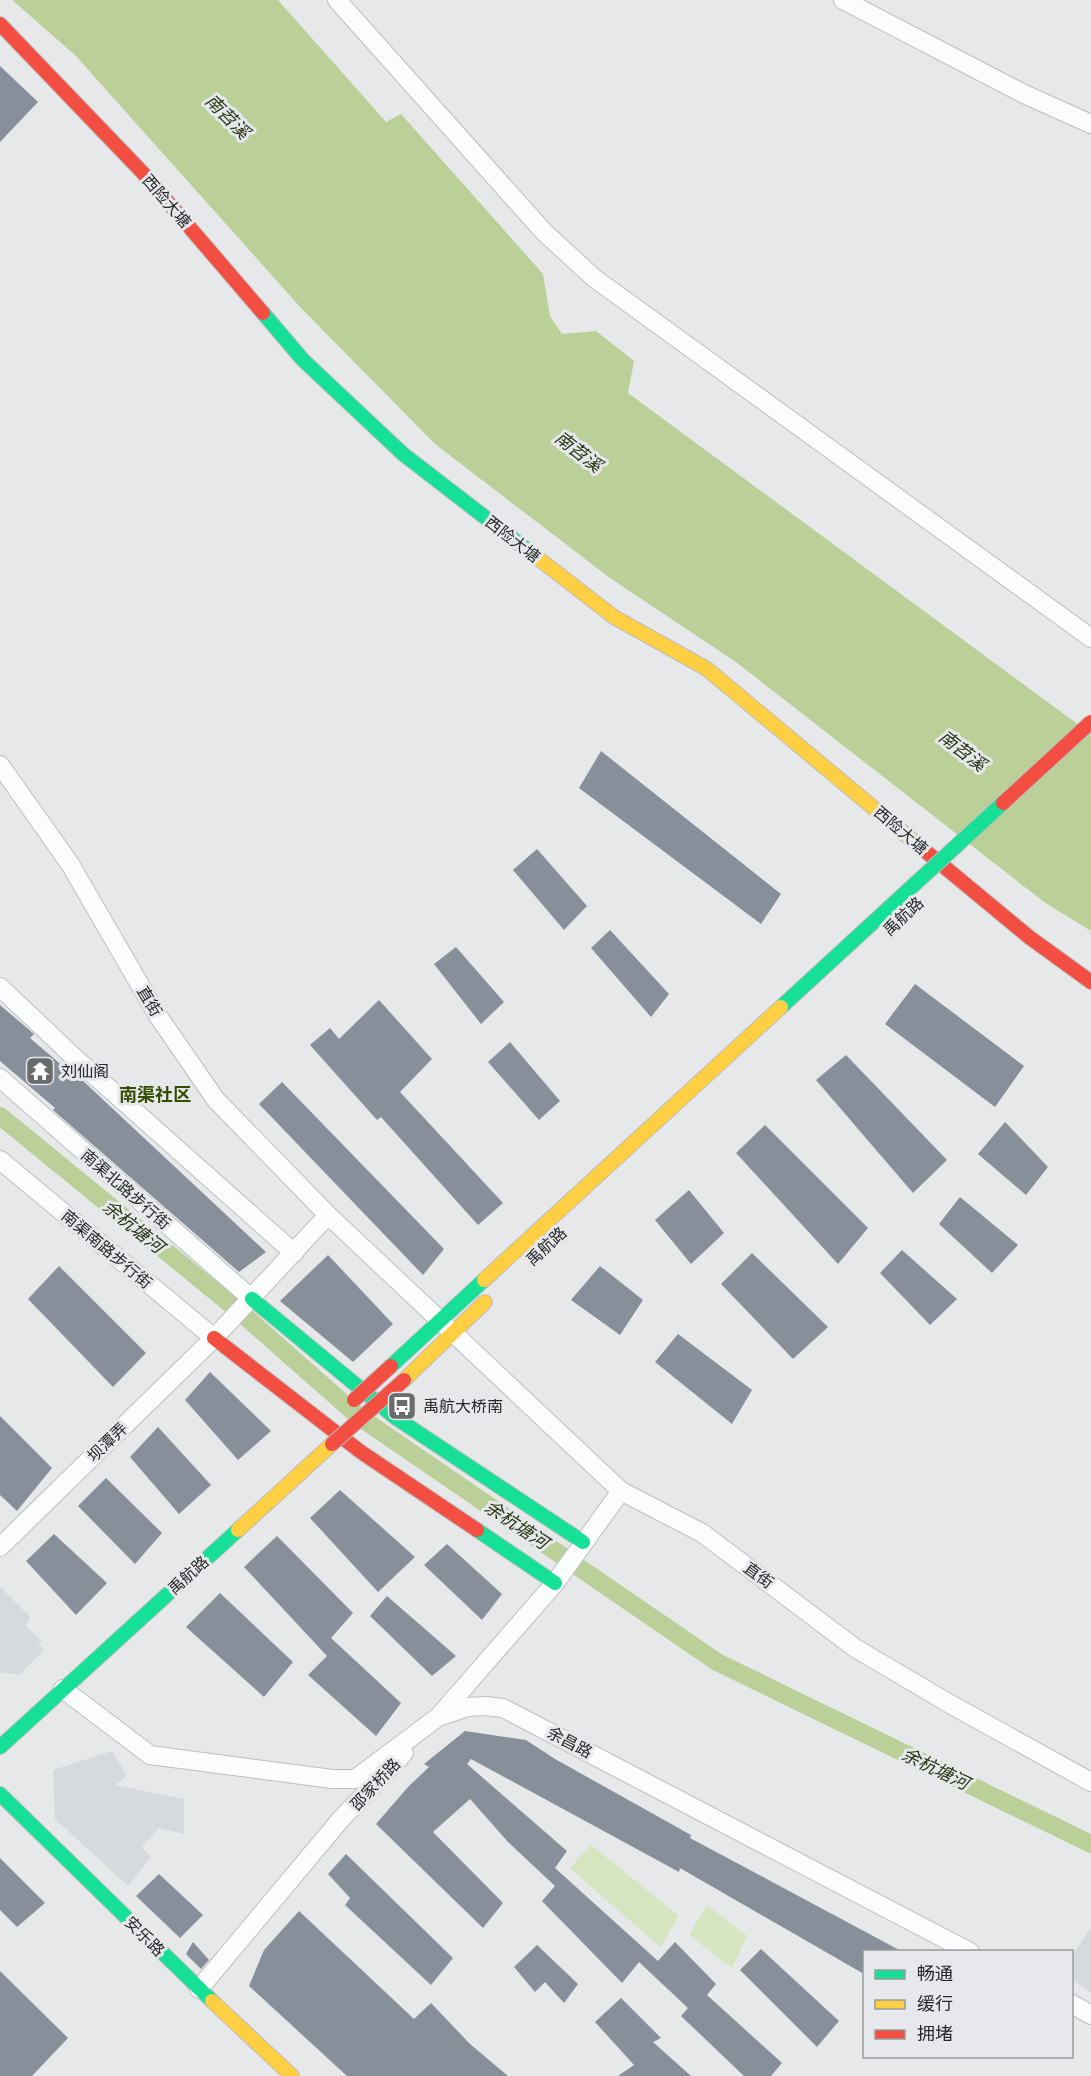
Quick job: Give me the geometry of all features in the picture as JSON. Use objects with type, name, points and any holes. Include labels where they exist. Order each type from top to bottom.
[{"type":"street","points":[[337,0],[544,232],[594,278],[1091,638]]},
{"type":"street","points":[[843,0],[1024,94],[1091,124]]},
{"type":"street","name":"西险大塘","points":[[0,24],[143,173],[303,360],[403,454],[614,617],[707,669],[1029,937],[1091,982]]},
{"type":"street","points":[[316,1435],[1091,722]]},
{"type":"street","name":"直街","points":[[0,765],[70,864],[158,1016],[216,1100],[328,1215],[621,1491],[702,1533],[855,1648],[1091,1782]]},
{"type":"street","points":[[942,880],[960,864]]},
{"type":"street","points":[[0,987],[76,1059],[294,1253]]},
{"type":"street","name":"南渠北路步行街","points":[[0,1078],[250,1301]]},
{"type":"street","name":"南渠南路步行街","points":[[0,1160],[214,1338]]},
{"type":"street","name":"坝潭弄","points":[[0,1546],[214,1338],[328,1215]]},
{"type":"street","name":"禹航路","points":[[0,1747],[404,1380],[495,1293]]},
{"type":"street","points":[[250,1301],[396,1418],[583,1542]]},
{"type":"street","points":[[214,1338],[361,1452],[555,1583]]},
{"type":"street","name":"邵家桥路","points":[[199,1989],[341,1819],[438,1717],[555,1583],[621,1491]]},
{"type":"street","name":"余昌路","points":[[63,1689],[150,1755],[332,1779],[355,1779],[438,1717],[468,1707],[503,1708],[966,1950]]},
{"type":"street","name":"安乐路","points":[[0,1794],[199,1989],[292,2076]]},
{"type":"street","points":[[1073,2005],[1091,2014]]},
{"type":"shaded area","points":[[0,1587],[30,1617],[26,1626],[42,1641],[38,1643],[44,1650],[19,1675],[0,1672]]},
{"type":"shaded area","points":[[112,1751],[127,1776],[115,1785],[184,1799],[184,1834],[159,1828],[142,1847],[151,1857],[128,1886],[55,1819],[53,1770]]},
{"type":"shaded area","points":[[591,1845],[679,1916],[660,1947],[570,1868]]},
{"type":"shaded area","points":[[707,1905],[747,1936],[732,1968],[689,1935]]},
{"type":"shaded area","points":[[1091,1927],[1091,1993],[1073,1981],[1073,1955]]},
{"type":"water","name":"南苕溪","points":[[12,0],[278,0],[386,122],[401,114],[543,274],[550,316],[562,334],[596,331],[634,361],[628,393],[1091,734],[1091,931],[1044,902],[736,662],[610,578],[435,444],[301,308],[75,55]]},
{"type":"building","points":[[0,66],[38,102],[0,142]]},
{"type":"building","points":[[601,751],[781,894],[761,924],[579,788]]},
{"type":"building","points":[[537,849],[587,906],[564,930],[513,870]]},
{"type":"building","points":[[610,930],[669,994],[651,1017],[591,948]]},
{"type":"building","points":[[456,947],[504,1002],[481,1024],[434,964]]},
{"type":"building","points":[[915,984],[1024,1066],[995,1107],[885,1024]]},
{"type":"building","points":[[379,1000],[432,1059],[400,1092],[503,1203],[478,1225],[381,1117],[377,1120],[310,1045],[330,1028],[339,1039]]},
{"type":"building","points":[[0,1005],[34,1034],[30,1038],[79,1080],[81,1079],[266,1252],[239,1272],[0,1061]]},
{"type":"building","points":[[510,1042],[560,1101],[539,1120],[488,1062]]},
{"type":"building","points":[[846,1055],[947,1160],[913,1193],[816,1080]]},
{"type":"building","points":[[282,1082],[444,1249],[423,1275],[259,1104]]},
{"type":"building","points":[[1005,1122],[1048,1167],[1026,1195],[978,1154]]},
{"type":"building","points":[[765,1125],[868,1228],[838,1264],[736,1153]]},
{"type":"building","points":[[689,1190],[724,1233],[691,1264],[655,1220]]},
{"type":"building","points":[[960,1197],[1018,1245],[992,1273],[939,1224]]},
{"type":"building","points":[[902,1250],[957,1299],[930,1325],[880,1273]]},
{"type":"building","points":[[752,1253],[828,1327],[793,1359],[721,1284]]},
{"type":"building","points":[[328,1255],[393,1324],[353,1362],[280,1301]]},
{"type":"building","points":[[59,1266],[146,1353],[113,1387],[28,1299]]},
{"type":"building","points":[[600,1266],[643,1300],[620,1335],[571,1300]]},
{"type":"building","points":[[678,1334],[752,1390],[732,1424],[655,1362]]},
{"type":"building","points":[[210,1372],[271,1431],[238,1460],[185,1400]]},
{"type":"building","points":[[0,1416],[52,1468],[17,1511],[0,1495]]},
{"type":"building","points":[[158,1427],[211,1485],[179,1514],[130,1457]]},
{"type":"building","points":[[106,1478],[162,1533],[135,1564],[78,1506]]},
{"type":"building","points":[[340,1490],[415,1557],[378,1592],[310,1518]]},
{"type":"building","points":[[54,1534],[107,1583],[76,1615],[26,1561]]},
{"type":"building","points":[[277,1536],[353,1613],[331,1638],[401,1703],[376,1736],[308,1675],[327,1656],[244,1567]]},
{"type":"building","points":[[447,1544],[502,1594],[482,1620],[424,1565]]},
{"type":"building","points":[[220,1593],[293,1662],[264,1697],[186,1627]]},
{"type":"building","points":[[387,1596],[456,1656],[432,1676],[370,1616]]},
{"type":"building","points":[[465,1731],[526,1740],[555,1759],[691,1835],[690,1838],[899,1950],[863,1950],[863,1973],[680,1868],[679,1872],[471,1759],[467,1764],[567,1851],[555,1868],[658,1961],[675,1942],[716,1984],[707,1995],[782,2063],[771,2076],[744,2076],[681,2016],[688,2008],[639,1962],[622,1983],[542,1901],[555,1886],[508,1842],[470,1799],[433,1832],[503,1903],[483,1928],[376,1824],[429,1767],[424,1764]]},
{"type":"building","points":[[346,1854],[453,1958],[431,1985],[345,1905],[350,1898],[328,1874]]},
{"type":"building","points":[[0,1858],[45,1903],[17,1927],[0,1910]]},
{"type":"building","points":[[159,1874],[203,1915],[180,1938],[136,1896]]},
{"type":"building","points":[[299,1911],[414,2019],[431,2003],[470,2044],[508,2076],[347,2076],[249,1986],[264,1950]]},
{"type":"building","points":[[193,1942],[209,1960],[201,1969],[186,1954]]},
{"type":"building","points":[[537,1945],[578,1984],[564,2003],[545,1982],[535,1992],[514,1967]]},
{"type":"building","points":[[761,1949],[839,2021],[817,2047],[740,1970]]},
{"type":"building","points":[[0,1971],[68,2038],[32,2076],[0,2076]]},
{"type":"building","points":[[621,1998],[661,2038],[653,2042],[691,2076],[618,2076],[634,2065],[595,2022]]},
{"type":"waterway","name":"余杭塘河","points":[[0,1116],[240,1312],[358,1416],[717,1662],[1091,1844]]},
{"type":"traffic: fast","points":[[263,313],[303,360],[403,454],[539,559]]},
{"type":"traffic: fast","points":[[781,1007],[1003,803]]},
{"type":"traffic: fast","points":[[391,1366],[484,1280]]},
{"type":"traffic: fast","points":[[252,1299],[396,1418],[583,1542]]},
{"type":"traffic: fast","points":[[0,1747],[238,1530]]},
{"type":"traffic: fast","points":[[477,1530],[555,1583]]},
{"type":"traffic: fast","points":[[0,1794],[212,2001]]},
{"type":"traffic: slow","points":[[539,559],[614,617],[707,669],[924,850]]},
{"type":"traffic: slow","points":[[484,1280],[781,1007]]},
{"type":"traffic: slow","points":[[404,1380],[485,1302]]},
{"type":"traffic: slow","points":[[238,1530],[332,1444]]},
{"type":"traffic: slow","points":[[212,2001],[292,2076]]},
{"type":"traffic: jam","points":[[0,24],[143,173],[263,313]]},
{"type":"traffic: jam","points":[[1003,803],[1091,722]]},
{"type":"traffic: jam","points":[[924,850],[1029,937],[1091,982]]},
{"type":"traffic: jam","points":[[214,1338],[361,1452],[477,1530]]},
{"type":"traffic: jam","points":[[354,1400],[391,1366]]},
{"type":"traffic: jam","points":[[332,1444],[404,1380]]},
{"type":"place","name":"刘仙阁","points":[[40,1071]]},
{"type":"place","name":"禹航大桥南","points":[[402,1406]]},
{"type":"district","name":"南渠社区","points":[[155,1094]]}]
